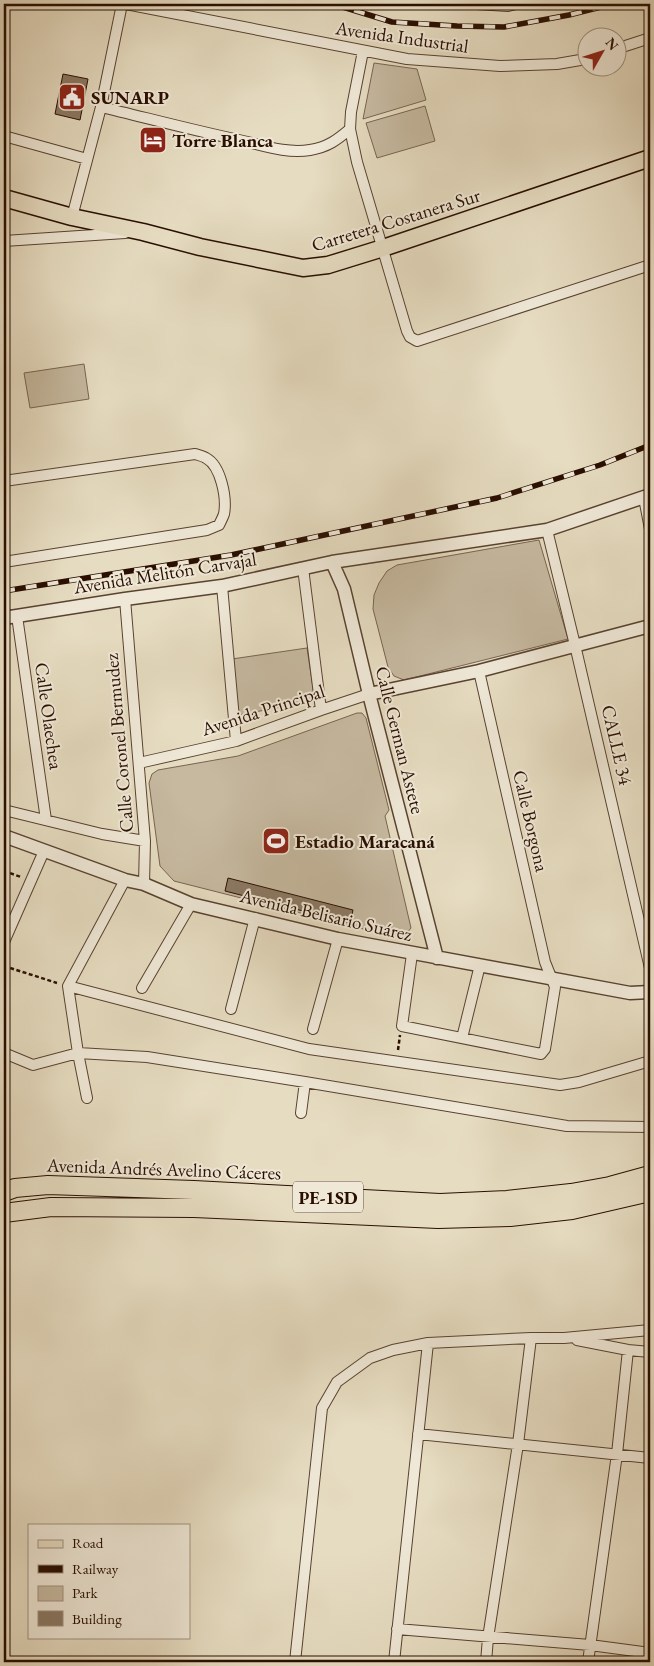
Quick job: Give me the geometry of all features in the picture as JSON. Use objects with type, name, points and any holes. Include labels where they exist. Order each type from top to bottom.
[{"type":"highway","name":"Avenida Andrés Avelino Cáceres","points":[[4,1192],[15,1188],[48,1185],[194,1190],[440,1203],[507,1200],[571,1193],[610,1186],[650,1175]]},
{"type":"highway","name":"Avenida Andrés Avelino Cáceres","points":[[4,1213],[51,1207],[194,1208],[438,1220],[474,1219],[572,1210],[650,1192]]},
{"type":"main road","name":"Carretera Costanera Sur","points":[[4,198],[72,218],[303,268],[328,265],[382,248],[650,158]]},
{"type":"street","name":"Avenida Industrial","points":[[124,4],[416,60],[500,66],[557,64],[576,60]]},
{"type":"street","points":[[72,218],[101,107],[124,4]]},
{"type":"street","points":[[476,4],[508,6],[516,4]]},
{"type":"street","points":[[626,46],[650,38]]},
{"type":"street","points":[[363,51],[351,112],[350,129],[357,162],[410,337],[417,341],[650,265]]},
{"type":"street","points":[[101,107],[211,134],[294,151],[311,150],[331,144],[350,129]]},
{"type":"street","points":[[4,136],[87,159]]},
{"type":"street","points":[[4,241],[142,232]]},
{"type":"street","points":[[4,481],[195,454],[207,458],[217,469],[222,490],[224,515],[219,525],[207,530],[4,562]]},
{"type":"street","points":[[647,496],[650,528]]},
{"type":"street","name":"Avenida Melitón Carvajal","points":[[4,618],[222,586],[332,562],[547,530],[647,496]]},
{"type":"street","name":"CALLE 34","points":[[547,530],[650,968]]},
{"type":"street","name":"Calle German Astete","points":[[332,562],[344,589],[369,694],[438,958]]},
{"type":"street","points":[[303,568],[321,710]]},
{"type":"street","points":[[222,586],[236,741]]},
{"type":"street","name":"Calle Coronel Bermudez","points":[[125,599],[139,763],[144,841],[144,884]]},
{"type":"street","name":"Calle Olaechea","points":[[17,616],[46,820]]},
{"type":"street","points":[[369,694],[478,671],[650,626]]},
{"type":"street","name":"Calle Borgona","points":[[462,1038],[541,1054],[545,1049],[555,987],[545,962],[478,671]]},
{"type":"street","name":"Avenida Principal","points":[[139,763],[236,741],[369,694]]},
{"type":"street","points":[[4,810],[102,834],[144,841]]},
{"type":"street","name":"Avenida Belisario Suárez","points":[[4,836],[125,880],[144,884],[191,904],[338,939],[412,954],[551,977],[630,993],[650,992]]},
{"type":"street","points":[[4,942],[44,851]]},
{"type":"street","points":[[87,1098],[78,1054],[68,986],[125,880]]},
{"type":"street","points":[[142,988],[191,904]]},
{"type":"street","points":[[231,1009],[255,918]]},
{"type":"street","points":[[312,1029],[338,939]]},
{"type":"street","points":[[412,954],[402,1026],[462,1038],[480,965]]},
{"type":"street","points":[[68,986],[309,1049],[560,1085],[579,1082],[650,1061]]},
{"type":"street","points":[[4,1052],[33,1065],[78,1054],[147,1057],[567,1126],[650,1127]]},
{"type":"street","points":[[301,1113],[305,1082]]},
{"type":"street","points":[[295,1662],[322,1408],[337,1382],[370,1358],[393,1350],[428,1343],[564,1338],[650,1330]]},
{"type":"street","points":[[486,1662],[488,1638],[518,1444],[531,1338]]},
{"type":"street","points":[[564,1338],[628,1350],[650,1352]]},
{"type":"street","points":[[394,1662],[428,1343]]},
{"type":"street","points":[[588,1662],[617,1454],[628,1350]]},
{"type":"street","points":[[418,1434],[650,1458]]},
{"type":"street","points":[[397,1629],[590,1645],[650,1653]]},
{"type":"path","points":[[4,871],[32,882]]},
{"type":"path","points":[[4,966],[68,986]]},
{"type":"path","points":[[396,1061],[402,1026]]},
{"type":"green space","points":[[374,63],[417,69],[426,100],[363,119]]},
{"type":"green space","points":[[425,106],[435,141],[377,158],[366,123]]},
{"type":"green space","points":[[84,364],[89,399],[30,408],[24,373]]},
{"type":"green space","points":[[539,540],[568,639],[404,680],[394,676],[388,667],[373,609],[374,595],[387,571],[397,565]]},
{"type":"green space","points":[[307,648],[315,701],[238,715],[232,659]]},
{"type":"green space","name":"Estadio Maracaná","points":[[357,713],[362,713],[366,718],[389,810],[385,816],[411,928],[406,934],[399,938],[174,881],[160,866],[149,783],[152,774],[158,770],[238,756]]},
{"type":"building","name":"SUNARP","points":[[63,74],[88,79],[80,120],[55,114]]},
{"type":"building","points":[[228,878],[353,910],[350,923],[225,891]]},
{"type":"railway","points":[[333,4],[392,22],[504,27],[569,15],[613,4]]},
{"type":"railway","points":[[4,591],[231,555],[497,498],[600,465],[650,445]]},
{"type":"place","name":"SUNARP","points":[[72,97]]},
{"type":"place","name":"Torre Blanca","points":[[153,140]]},
{"type":"place","name":"Estadio Maracaná","points":[[276,841]]}]
